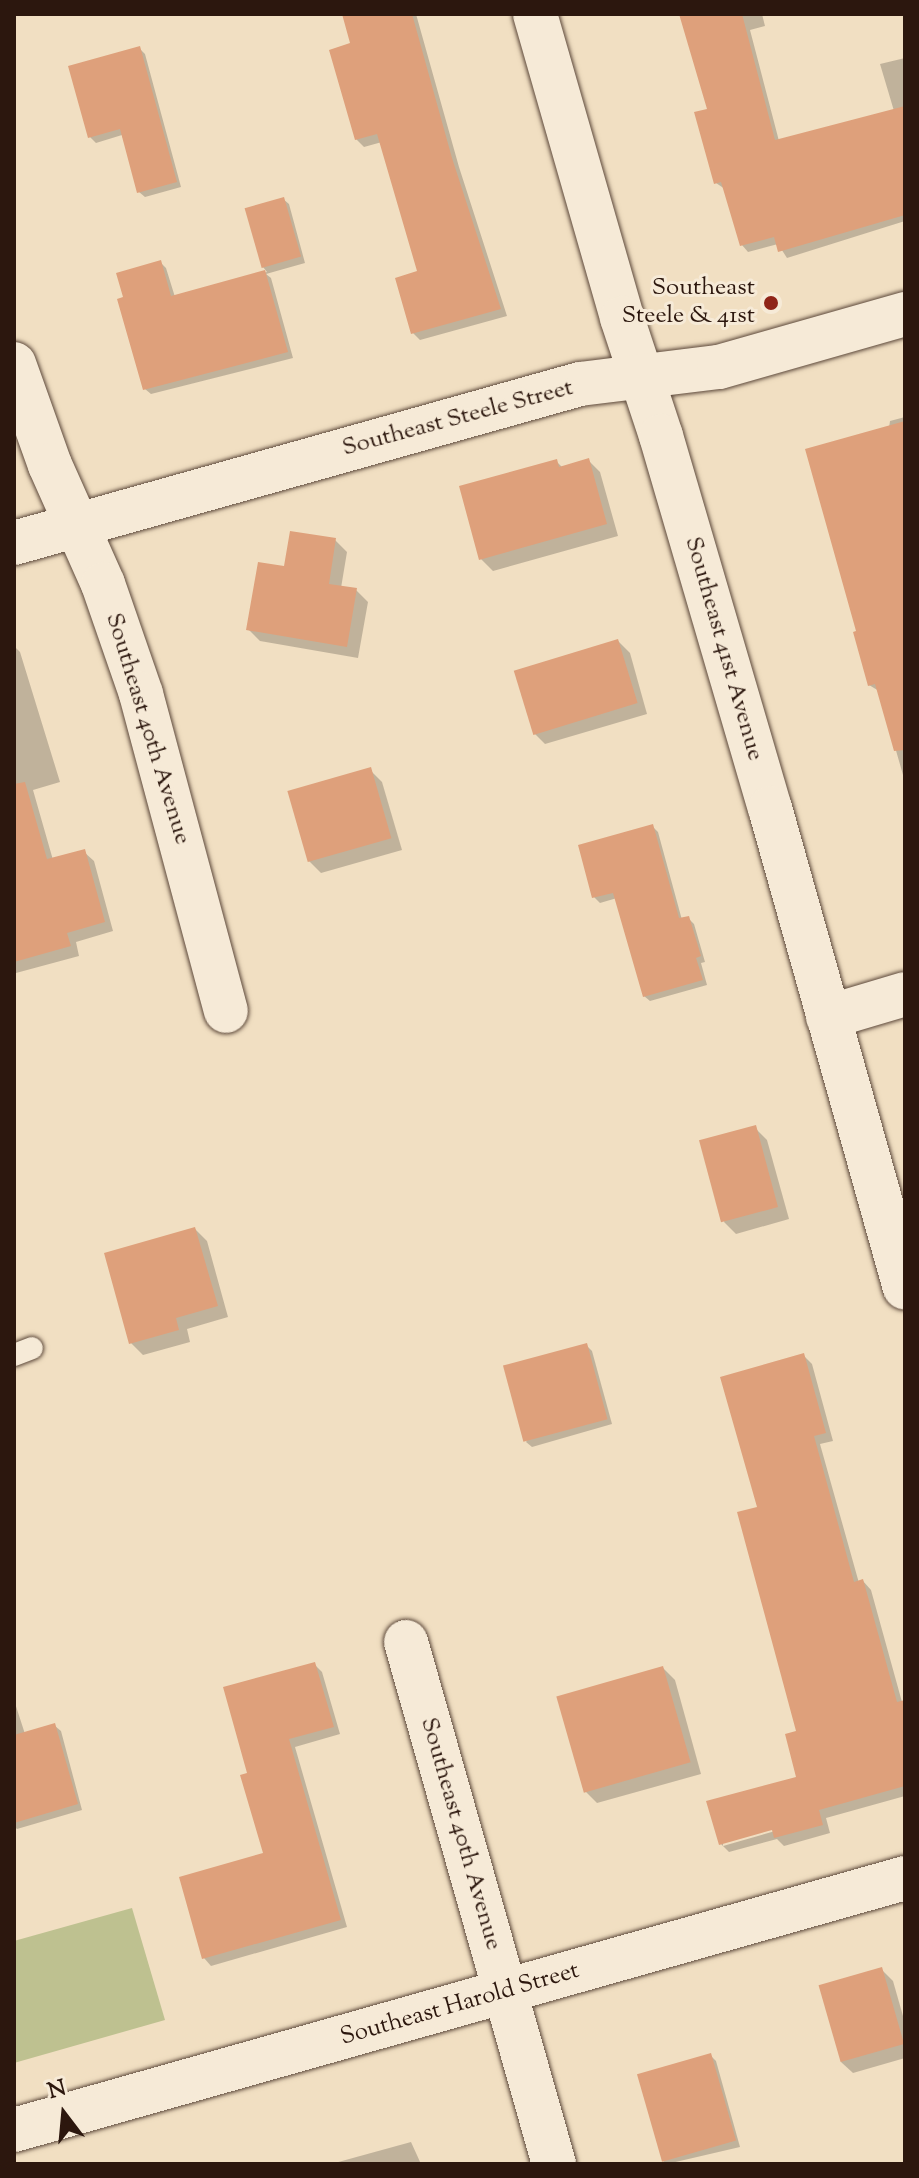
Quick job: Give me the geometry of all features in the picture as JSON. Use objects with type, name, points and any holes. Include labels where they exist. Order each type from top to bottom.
[{"type":"street","name":"Southeast 41st Avenue","points":[[535,14],[905,1287]]},
{"type":"street","name":"Southeast Steele Street","points":[[14,543],[580,384],[719,367],[905,314]]},
{"type":"street","name":"Southeast 40th Avenue","points":[[16,380],[103,584],[141,694],[226,1011]]},
{"type":"street","points":[[828,1017],[905,994]]},
{"type":"street","name":"Southeast 40th Avenue","points":[[406,1642],[554,2164]]},
{"type":"street","name":"Southeast Harold Street","points":[[14,2130],[905,1878]]},
{"type":"green space","points":[[132,1908],[165,2020],[14,2063],[14,1941]]},
{"type":"building","points":[[342,14],[412,14],[452,158],[501,309],[411,334],[395,278],[417,271],[377,134],[355,140],[329,50],[350,43]]},
{"type":"building","points":[[679,14],[742,14],[775,140],[905,106],[905,215],[778,252],[774,237],[740,246],[721,182],[714,184],[694,112],[707,109]]},
{"type":"building","points":[[140,46],[177,182],[137,193],[120,129],[88,138],[68,66]]},
{"type":"building","points":[[284,197],[301,257],[262,268],[245,208]]},
{"type":"building","points":[[161,260],[171,296],[265,270],[288,352],[143,390],[117,299],[123,297],[116,273]]},
{"type":"building","points":[[905,421],[905,750],[894,751],[875,684],[868,686],[853,632],[856,631],[805,449]]},
{"type":"building","points":[[589,458],[607,524],[479,560],[459,486],[557,459],[559,467]]},
{"type":"building","points":[[290,531],[336,538],[329,584],[357,588],[347,647],[246,630],[258,562],[284,566]]},
{"type":"building","points":[[618,639],[638,703],[533,735],[514,671]]},
{"type":"building","points":[[371,767],[391,838],[308,862],[287,791]]},
{"type":"building","points":[[25,782],[47,859],[85,849],[105,922],[67,933],[71,946],[14,962],[14,784]]},
{"type":"building","points":[[653,824],[679,918],[689,916],[701,956],[696,958],[703,980],[643,997],[613,893],[592,898],[578,845]]},
{"type":"building","points":[[756,1125],[778,1207],[721,1222],[699,1140]]},
{"type":"building","points":[[195,1227],[218,1306],[176,1318],[179,1330],[129,1344],[104,1253]]},
{"type":"building","points":[[587,1343],[607,1419],[523,1442],[503,1366]]},
{"type":"building","points":[[804,1353],[826,1433],[814,1436],[854,1582],[863,1579],[897,1702],[905,1700],[905,1786],[819,1810],[823,1825],[774,1838],[772,1830],[719,1845],[706,1801],[796,1777],[785,1734],[796,1731],[737,1512],[757,1507],[720,1377]]},
{"type":"building","points":[[315,1662],[334,1727],[289,1739],[341,1920],[202,1959],[179,1877],[263,1853],[240,1775],[247,1773],[223,1687]]},
{"type":"building","points":[[663,1666],[691,1762],[584,1793],[556,1697]]},
{"type":"building","points":[[55,1723],[78,1804],[14,1823],[14,1735]]},
{"type":"building","points":[[882,1967],[904,2044],[841,2062],[819,1985]]},
{"type":"building","points":[[711,2053],[736,2140],[662,2162],[637,2074]]},
{"type":"place","name":"Southeast Steele & 41st","points":[[771,303]]}]
